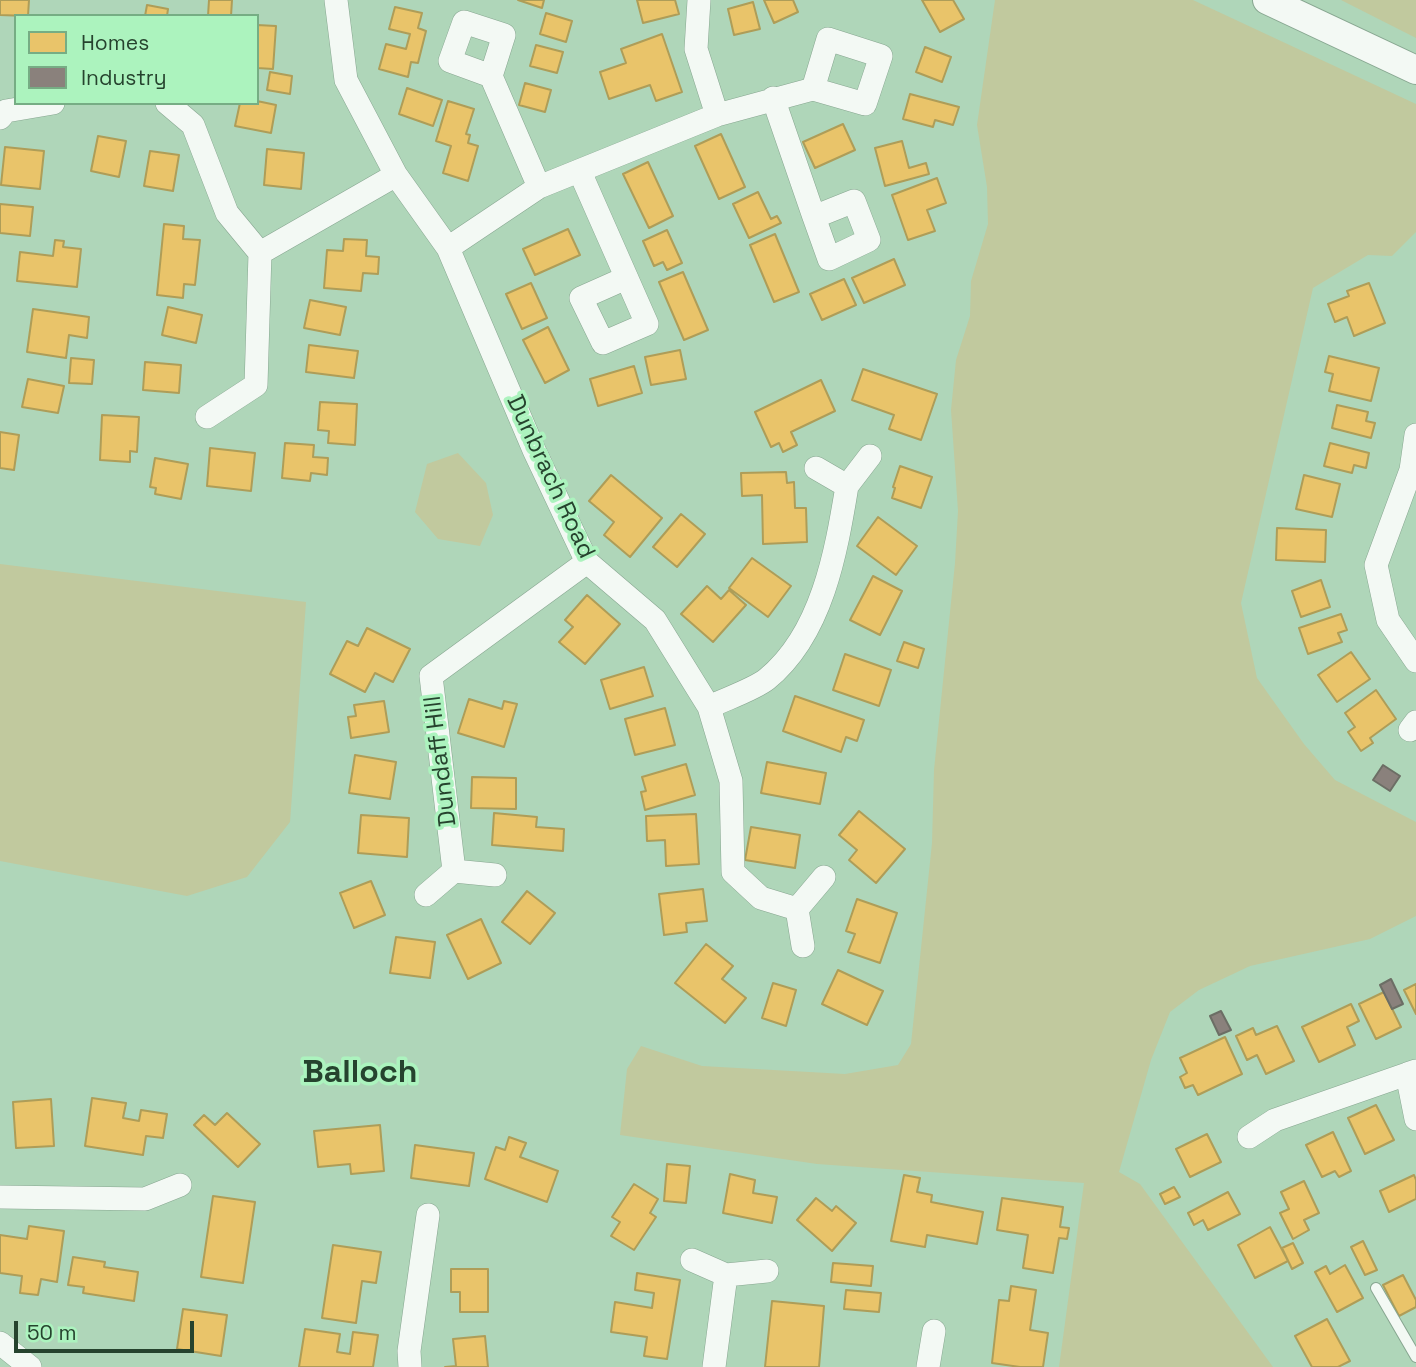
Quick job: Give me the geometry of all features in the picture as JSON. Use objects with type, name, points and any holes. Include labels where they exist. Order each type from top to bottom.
[{"type":"street","name":"Dunbrach Road","points":[[336,0],[346,80],[396,175],[448,248],[534,450],[587,562],[655,620],[709,707],[731,781],[733,872],[761,898],[797,909]]},
{"type":"street","points":[[699,0],[696,49],[717,115]]},
{"type":"street","points":[[1267,0],[1416,70]]},
{"type":"street","points":[[491,76],[539,187]]},
{"type":"street","points":[[448,248],[539,187],[717,115],[813,89]]},
{"type":"street","points":[[773,99],[814,217]]},
{"type":"street","points":[[0,118],[6,111],[40,105]]},
{"type":"street","points":[[169,105],[192,125],[227,214],[260,253],[256,385],[207,417]]},
{"type":"street","points":[[580,172],[626,278]]},
{"type":"street","points":[[260,253],[396,175]]},
{"type":"street","points":[[1416,435],[1411,470],[1376,565],[1388,620],[1416,660]]},
{"type":"street","points":[[709,707],[766,680],[803,638],[822,596],[840,528],[847,486],[870,456]]},
{"type":"street","points":[[816,468],[847,486]]},
{"type":"street","name":"Dundaff Hill","points":[[454,871],[431,676],[587,562]]},
{"type":"street","points":[[426,895],[454,871],[495,875]]},
{"type":"street","points":[[803,946],[797,909],[824,877]]},
{"type":"street","points":[[1249,1137],[1275,1120],[1412,1072],[1416,1119]]},
{"type":"street","points":[[0,1197],[145,1199],[180,1185]]},
{"type":"street","points":[[410,1367],[409,1352],[428,1215]]},
{"type":"street","points":[[692,1260],[726,1275],[767,1271]]},
{"type":"street","points":[[715,1367],[726,1275]]},
{"type":"street","points":[[928,1367],[934,1331]]},
{"type":"street","points":[[0,1343],[30,1367]]},
{"type":"lane","points":[[1376,1288],[1416,1357]]},
{"type":"green space","points":[[995,0],[1193,0],[1416,104],[1416,232],[1392,256],[1368,255],[1313,288],[1241,603],[1257,678],[1304,744],[1335,780],[1416,822],[1416,916],[1370,939],[1250,966],[1199,990],[1170,1012],[1151,1060],[1119,1172],[1140,1184],[1273,1367],[1059,1367],[1084,1183],[817,1164],[620,1135],[627,1069],[641,1046],[702,1066],[845,1074],[898,1065],[911,1044],[932,843],[934,770],[955,563],[958,511],[951,410],[956,360],[970,316],[971,281],[988,224],[987,187],[977,125]]},
{"type":"green space","points":[[1341,0],[1416,0],[1416,38]]},
{"type":"green space","points":[[458,453],[486,483],[493,515],[480,546],[438,539],[415,512],[427,464]]},
{"type":"green space","points":[[0,564],[306,602],[290,822],[247,877],[187,896],[0,861]]},
{"type":"building: Homes","points":[[0,0],[29,0],[28,14],[0,15]]},
{"type":"building: Homes","points":[[209,0],[232,0],[231,14],[208,14]]},
{"type":"building: Homes","points":[[518,0],[544,0],[542,8]]},
{"type":"building: Homes","points":[[637,0],[675,0],[679,14],[643,23]]},
{"type":"building: Homes","points":[[764,0],[793,0],[798,12],[774,23]]},
{"type":"building: Homes","points":[[922,0],[953,0],[964,19],[940,32]]},
{"type":"building: Homes","points":[[753,2],[760,29],[734,35],[728,9]]},
{"type":"building: Homes","points":[[147,5],[168,9],[167,14],[145,14]]},
{"type":"building: Homes","points":[[395,7],[422,13],[418,28],[426,31],[418,63],[411,62],[408,77],[379,69],[386,44],[406,49],[410,34],[389,29]]},
{"type":"building: Homes","points":[[546,13],[572,21],[566,42],[540,34]]},
{"type":"building: Homes","points":[[259,25],[276,26],[273,69],[259,68]]},
{"type":"building: Homes","points":[[662,34],[682,92],[656,101],[650,85],[609,99],[600,72],[626,63],[621,49]]},
{"type":"building: Homes","points":[[536,45],[563,52],[557,73],[530,66]]},
{"type":"building: Homes","points":[[925,47],[951,57],[942,82],[916,72]]},
{"type":"building: Homes","points":[[270,72],[292,76],[290,94],[267,90]]},
{"type":"building: Homes","points":[[525,83],[551,90],[545,112],[519,105]]},
{"type":"building: Homes","points":[[407,88],[442,100],[433,126],[399,114]]},
{"type":"building: Homes","points":[[910,94],[959,107],[953,125],[935,120],[933,127],[903,119]]},
{"type":"building: Homes","points":[[259,101],[276,105],[271,133],[235,126],[240,105],[259,105]]},
{"type":"building: Homes","points":[[448,101],[474,109],[466,134],[470,135],[468,143],[478,146],[468,181],[443,173],[451,146],[436,141]]},
{"type":"building: Homes","points":[[843,124],[855,150],[815,168],[803,142]]},
{"type":"building: Homes","points":[[721,134],[745,187],[719,199],[695,146]]},
{"type":"building: Homes","points":[[98,136],[126,141],[119,177],[91,171]]},
{"type":"building: Homes","points":[[902,141],[909,168],[926,163],[929,174],[885,186],[875,148]]},
{"type":"building: Homes","points":[[5,147],[44,151],[40,189],[1,185]]},
{"type":"building: Homes","points":[[267,149],[304,153],[301,189],[264,185]]},
{"type":"building: Homes","points":[[150,151],[179,155],[173,191],[144,186]]},
{"type":"building: Homes","points":[[648,162],[673,216],[649,228],[623,174]]},
{"type":"building: Homes","points":[[937,178],[946,203],[927,210],[935,231],[908,240],[892,195]]},
{"type":"building: Homes","points":[[758,192],[771,219],[777,216],[781,223],[749,238],[733,204]]},
{"type":"building: Homes","points":[[0,204],[33,207],[30,236],[0,233]]},
{"type":"building: Homes","points":[[164,224],[184,226],[183,239],[200,240],[195,285],[184,284],[183,298],[157,295]]},
{"type":"building: Homes","points":[[568,229],[580,255],[535,275],[523,249]]},
{"type":"building: Homes","points":[[667,230],[682,263],[667,270],[663,262],[654,266],[643,241]]},
{"type":"building: Homes","points":[[775,234],[799,292],[774,302],[750,245]]},
{"type":"building: Homes","points":[[344,239],[367,240],[366,256],[379,257],[378,274],[363,273],[361,291],[324,288],[327,250],[343,251]]},
{"type":"building: Homes","points":[[55,240],[64,241],[63,247],[81,249],[77,287],[17,281],[20,252],[53,256]]},
{"type":"building: Homes","points":[[894,259],[905,285],[864,303],[852,278]]},
{"type":"building: Homes","points":[[683,272],[708,330],[684,340],[659,282]]},
{"type":"building: Homes","points":[[844,279],[856,305],[822,320],[810,294]]},
{"type":"building: Homes","points":[[531,283],[547,318],[522,329],[506,294]]},
{"type":"building: Homes","points":[[1369,283],[1385,323],[1354,336],[1347,317],[1335,322],[1328,304],[1349,296],[1347,291]]},
{"type":"building: Homes","points":[[310,300],[346,307],[340,335],[304,328]]},
{"type":"building: Homes","points":[[168,307],[202,315],[196,343],[162,335]]},
{"type":"building: Homes","points":[[33,309],[89,317],[87,338],[69,335],[66,358],[27,352]]},
{"type":"building: Homes","points":[[548,327],[569,370],[545,383],[523,340]]},
{"type":"building: Homes","points":[[309,345],[358,351],[354,378],[306,372]]},
{"type":"building: Homes","points":[[680,350],[686,379],[651,385],[645,357]]},
{"type":"building: Homes","points":[[1329,356],[1379,368],[1371,401],[1329,391],[1333,374],[1325,372]]},
{"type":"building: Homes","points":[[71,358],[94,360],[92,384],[69,383]]},
{"type":"building: Homes","points":[[145,362],[181,365],[179,393],[143,390]]},
{"type":"building: Homes","points":[[634,366],[642,393],[598,406],[590,379]]},
{"type":"building: Homes","points":[[863,369],[937,394],[921,440],[889,429],[894,415],[852,400]]},
{"type":"building: Homes","points":[[28,379],[64,386],[58,413],[22,407]]},
{"type":"building: Homes","points":[[821,380],[835,411],[791,432],[797,445],[783,452],[779,443],[771,447],[755,412]]},
{"type":"building: Homes","points":[[320,402],[357,404],[355,445],[328,443],[329,431],[318,430]]},
{"type":"building: Homes","points":[[1337,405],[1368,412],[1366,421],[1375,423],[1371,438],[1332,428]]},
{"type":"building: Homes","points":[[102,415],[139,417],[137,452],[130,451],[130,462],[100,460]]},
{"type":"building: Homes","points":[[0,432],[19,435],[14,470],[0,468]]},
{"type":"building: Homes","points":[[285,443],[314,445],[313,457],[328,458],[327,475],[311,473],[310,481],[282,478]]},
{"type":"building: Homes","points":[[1330,443],[1369,453],[1366,468],[1354,465],[1352,473],[1324,466]]},
{"type":"building: Homes","points":[[210,448],[255,453],[251,491],[207,486]]},
{"type":"building: Homes","points":[[155,458],[188,464],[181,499],[155,494],[156,488],[150,487]]},
{"type":"building: Homes","points":[[900,466],[932,477],[921,508],[892,498]]},
{"type":"building: Homes","points":[[786,472],[787,483],[794,482],[795,508],[806,508],[807,542],[763,544],[762,495],[742,496],[741,473]]},
{"type":"building: Homes","points":[[611,475],[662,518],[630,557],[604,535],[614,522],[589,501]]},
{"type":"building: Homes","points":[[1304,475],[1340,484],[1332,517],[1296,509]]},
{"type":"building: Homes","points":[[681,514],[705,534],[677,567],[653,547]]},
{"type":"building: Homes","points":[[878,517],[917,546],[896,575],[857,546]]},
{"type":"building: Homes","points":[[1277,528],[1326,530],[1325,562],[1276,560]]},
{"type":"building: Homes","points":[[752,558],[791,586],[768,617],[729,588]]},
{"type":"building: Homes","points":[[873,576],[902,591],[880,635],[850,620]]},
{"type":"building: Homes","points":[[1321,580],[1330,607],[1301,617],[1292,591]]},
{"type":"building: Homes","points":[[707,586],[721,599],[729,590],[746,605],[713,642],[681,614]]},
{"type":"building: Homes","points":[[587,595],[620,624],[585,664],[559,642],[573,627],[565,620]]},
{"type":"building: Homes","points":[[1341,614],[1347,630],[1338,633],[1342,642],[1308,654],[1299,628]]},
{"type":"building: Homes","points":[[367,628],[410,649],[393,682],[375,673],[365,692],[330,674],[347,641],[358,646]]},
{"type":"building: Homes","points":[[904,642],[924,649],[918,668],[897,661]]},
{"type":"building: Homes","points":[[1351,652],[1370,679],[1337,702],[1318,675]]},
{"type":"building: Homes","points":[[845,654],[891,670],[879,706],[833,690]]},
{"type":"building: Homes","points":[[644,667],[653,696],[610,709],[601,680]]},
{"type":"building: Homes","points":[[1376,690],[1396,719],[1370,738],[1373,743],[1361,751],[1348,732],[1355,727],[1345,713]]},
{"type":"building: Homes","points":[[795,696],[864,720],[857,741],[846,737],[841,752],[783,731]]},
{"type":"building: Homes","points":[[469,699],[502,709],[504,701],[517,704],[504,747],[458,733]]},
{"type":"building: Homes","points":[[384,701],[389,732],[351,738],[348,717],[356,716],[354,705]]},
{"type":"building: Homes","points":[[665,708],[675,745],[635,755],[625,719]]},
{"type":"building: Homes","points":[[355,755],[396,762],[390,799],[349,793]]},
{"type":"building: Homes","points":[[767,762],[826,773],[820,804],[761,793]]},
{"type":"building: Homes","points":[[686,764],[695,795],[645,810],[641,792],[646,791],[642,777]]},
{"type":"building: Homes","points":[[472,777],[516,778],[516,809],[471,808]]},
{"type":"building: Homes","points":[[859,811],[905,849],[876,883],[849,860],[857,850],[839,835]]},
{"type":"building: Homes","points":[[494,813],[537,817],[536,827],[564,829],[563,851],[492,845]]},
{"type":"building: Homes","points":[[696,814],[699,864],[666,866],[665,840],[647,841],[646,816]]},
{"type":"building: Homes","points":[[361,815],[409,818],[407,857],[358,853]]},
{"type":"building: Homes","points":[[751,827],[800,835],[795,868],[745,860]]},
{"type":"building: Homes","points":[[371,881],[385,915],[354,928],[340,893]]},
{"type":"building: Homes","points":[[703,889],[707,921],[686,923],[687,932],[664,935],[659,894]]},
{"type":"building: Homes","points":[[527,891],[555,913],[530,944],[502,922]]},
{"type":"building: Homes","points":[[857,899],[897,913],[880,963],[848,952],[855,934],[846,931]]},
{"type":"building: Homes","points":[[481,919],[501,963],[468,979],[447,935]]},
{"type":"building: Homes","points":[[396,937],[435,942],[430,978],[390,973]]},
{"type":"building: Homes","points":[[706,944],[733,966],[722,979],[746,998],[725,1023],[675,983]]},
{"type":"building: Homes","points":[[838,970],[883,991],[867,1025],[822,1004]]},
{"type":"building: Homes","points":[[773,983],[796,990],[786,1026],[762,1018]]},
{"type":"building: Homes","points":[[1416,984],[1416,1014],[1404,990]]},
{"type":"building: Homes","points":[[1384,992],[1401,1027],[1376,1039],[1359,1004]]},
{"type":"building: Homes","points":[[1351,1004],[1359,1021],[1347,1027],[1355,1045],[1319,1062],[1302,1027]]},
{"type":"building: Homes","points":[[1277,1026],[1294,1061],[1266,1074],[1257,1055],[1247,1060],[1236,1036],[1253,1028],[1256,1035]]},
{"type":"building: Homes","points":[[1225,1037],[1242,1074],[1198,1095],[1193,1085],[1185,1088],[1180,1077],[1187,1073],[1180,1058]]},
{"type":"building: Homes","points":[[92,1098],[126,1103],[123,1118],[139,1121],[141,1110],[167,1114],[163,1138],[146,1136],[143,1155],[85,1146]]},
{"type":"building: Homes","points":[[51,1099],[54,1146],[16,1148],[13,1102]]},
{"type":"building: Homes","points":[[1376,1105],[1394,1140],[1365,1154],[1348,1118]]},
{"type":"building: Homes","points":[[227,1113],[260,1144],[238,1167],[194,1125],[204,1115],[215,1125]]},
{"type":"building: Homes","points":[[380,1125],[384,1171],[351,1174],[350,1164],[318,1167],[314,1131]]},
{"type":"building: Homes","points":[[1333,1132],[1351,1171],[1339,1177],[1335,1171],[1322,1177],[1306,1145]]},
{"type":"building: Homes","points":[[1207,1134],[1221,1162],[1190,1177],[1176,1149]]},
{"type":"building: Homes","points":[[509,1137],[526,1143],[520,1157],[558,1171],[547,1202],[485,1179],[496,1147],[505,1150]]},
{"type":"building: Homes","points":[[415,1145],[474,1153],[469,1186],[411,1178]]},
{"type":"building: Homes","points":[[667,1164],[690,1166],[686,1203],[664,1201]]},
{"type":"building: Homes","points":[[730,1174],[755,1180],[753,1193],[777,1197],[772,1223],[723,1213]]},
{"type":"building: Homes","points":[[904,1175],[920,1178],[917,1192],[932,1195],[931,1202],[983,1212],[977,1244],[927,1235],[925,1247],[891,1241]]},
{"type":"building: Homes","points":[[1414,1175],[1416,1199],[1389,1212],[1380,1191]]},
{"type":"building: Homes","points":[[1304,1181],[1319,1213],[1304,1220],[1309,1230],[1293,1239],[1280,1213],[1289,1209],[1281,1192]]},
{"type":"building: Homes","points":[[634,1184],[658,1199],[650,1213],[656,1217],[634,1250],[611,1236],[620,1222],[612,1217]]},
{"type":"building: Homes","points":[[1174,1187],[1180,1197],[1165,1204],[1160,1194]]},
{"type":"building: Homes","points":[[1228,1192],[1240,1214],[1208,1230],[1203,1220],[1194,1225],[1188,1213]]},
{"type":"building: Homes","points":[[213,1196],[255,1202],[243,1283],[201,1277]]},
{"type":"building: Homes","points":[[816,1198],[832,1211],[836,1206],[856,1223],[832,1251],[797,1220]]},
{"type":"building: Homes","points":[[1002,1198],[1063,1207],[1060,1227],[1069,1228],[1067,1239],[1059,1238],[1053,1273],[1023,1268],[1028,1235],[997,1230]]},
{"type":"building: Homes","points":[[29,1226],[64,1231],[57,1282],[41,1279],[38,1295],[20,1293],[22,1276],[0,1273],[0,1235],[27,1239]]},
{"type":"building: Homes","points":[[1270,1227],[1288,1261],[1255,1278],[1238,1245]]},
{"type":"building: Homes","points":[[1363,1241],[1377,1270],[1365,1275],[1351,1247]]},
{"type":"building: Homes","points":[[1293,1243],[1303,1263],[1292,1269],[1282,1248]]},
{"type":"building: Homes","points":[[333,1245],[381,1252],[376,1283],[362,1281],[356,1323],[322,1318]]},
{"type":"building: Homes","points":[[73,1257],[105,1262],[104,1267],[138,1272],[134,1301],[83,1293],[84,1287],[68,1285]]},
{"type":"building: Homes","points":[[833,1263],[873,1266],[871,1286],[831,1282]]},
{"type":"building: Homes","points":[[1345,1265],[1363,1298],[1337,1312],[1315,1272],[1326,1266],[1330,1274]]},
{"type":"building: Homes","points":[[451,1269],[488,1269],[488,1312],[460,1312],[460,1292],[451,1292]]},
{"type":"building: Homes","points":[[637,1273],[680,1280],[667,1359],[644,1356],[647,1337],[611,1332],[615,1302],[652,1308],[654,1293],[635,1290]]},
{"type":"building: Homes","points":[[1403,1275],[1416,1300],[1416,1307],[1399,1316],[1383,1285]]},
{"type":"building: Homes","points":[[1011,1286],[1036,1290],[1030,1330],[1048,1333],[1043,1367],[992,1363],[999,1300],[1009,1301]]},
{"type":"building: Homes","points":[[846,1290],[881,1293],[879,1312],[844,1309]]},
{"type":"building: Homes","points":[[772,1301],[824,1306],[819,1367],[765,1367]]},
{"type":"building: Homes","points":[[183,1309],[227,1315],[221,1356],[177,1349]]},
{"type":"building: Homes","points":[[1327,1319],[1350,1361],[1338,1367],[1312,1367],[1295,1336]]},
{"type":"building: Homes","points":[[305,1329],[340,1334],[337,1352],[350,1354],[353,1332],[378,1335],[373,1367],[299,1367]]},
{"type":"building: Homes","points":[[485,1336],[488,1367],[445,1367],[456,1366],[453,1339]]},
{"type":"building: Industry","points":[[1383,765],[1400,776],[1390,791],[1373,780]]},
{"type":"building: Industry","points":[[1391,979],[1403,1004],[1392,1009],[1380,985]]},
{"type":"building: Industry","points":[[1221,1011],[1231,1030],[1219,1035],[1210,1016]]},
{"type":"district","name":"Balloch","points":[[360,1073]]}]
